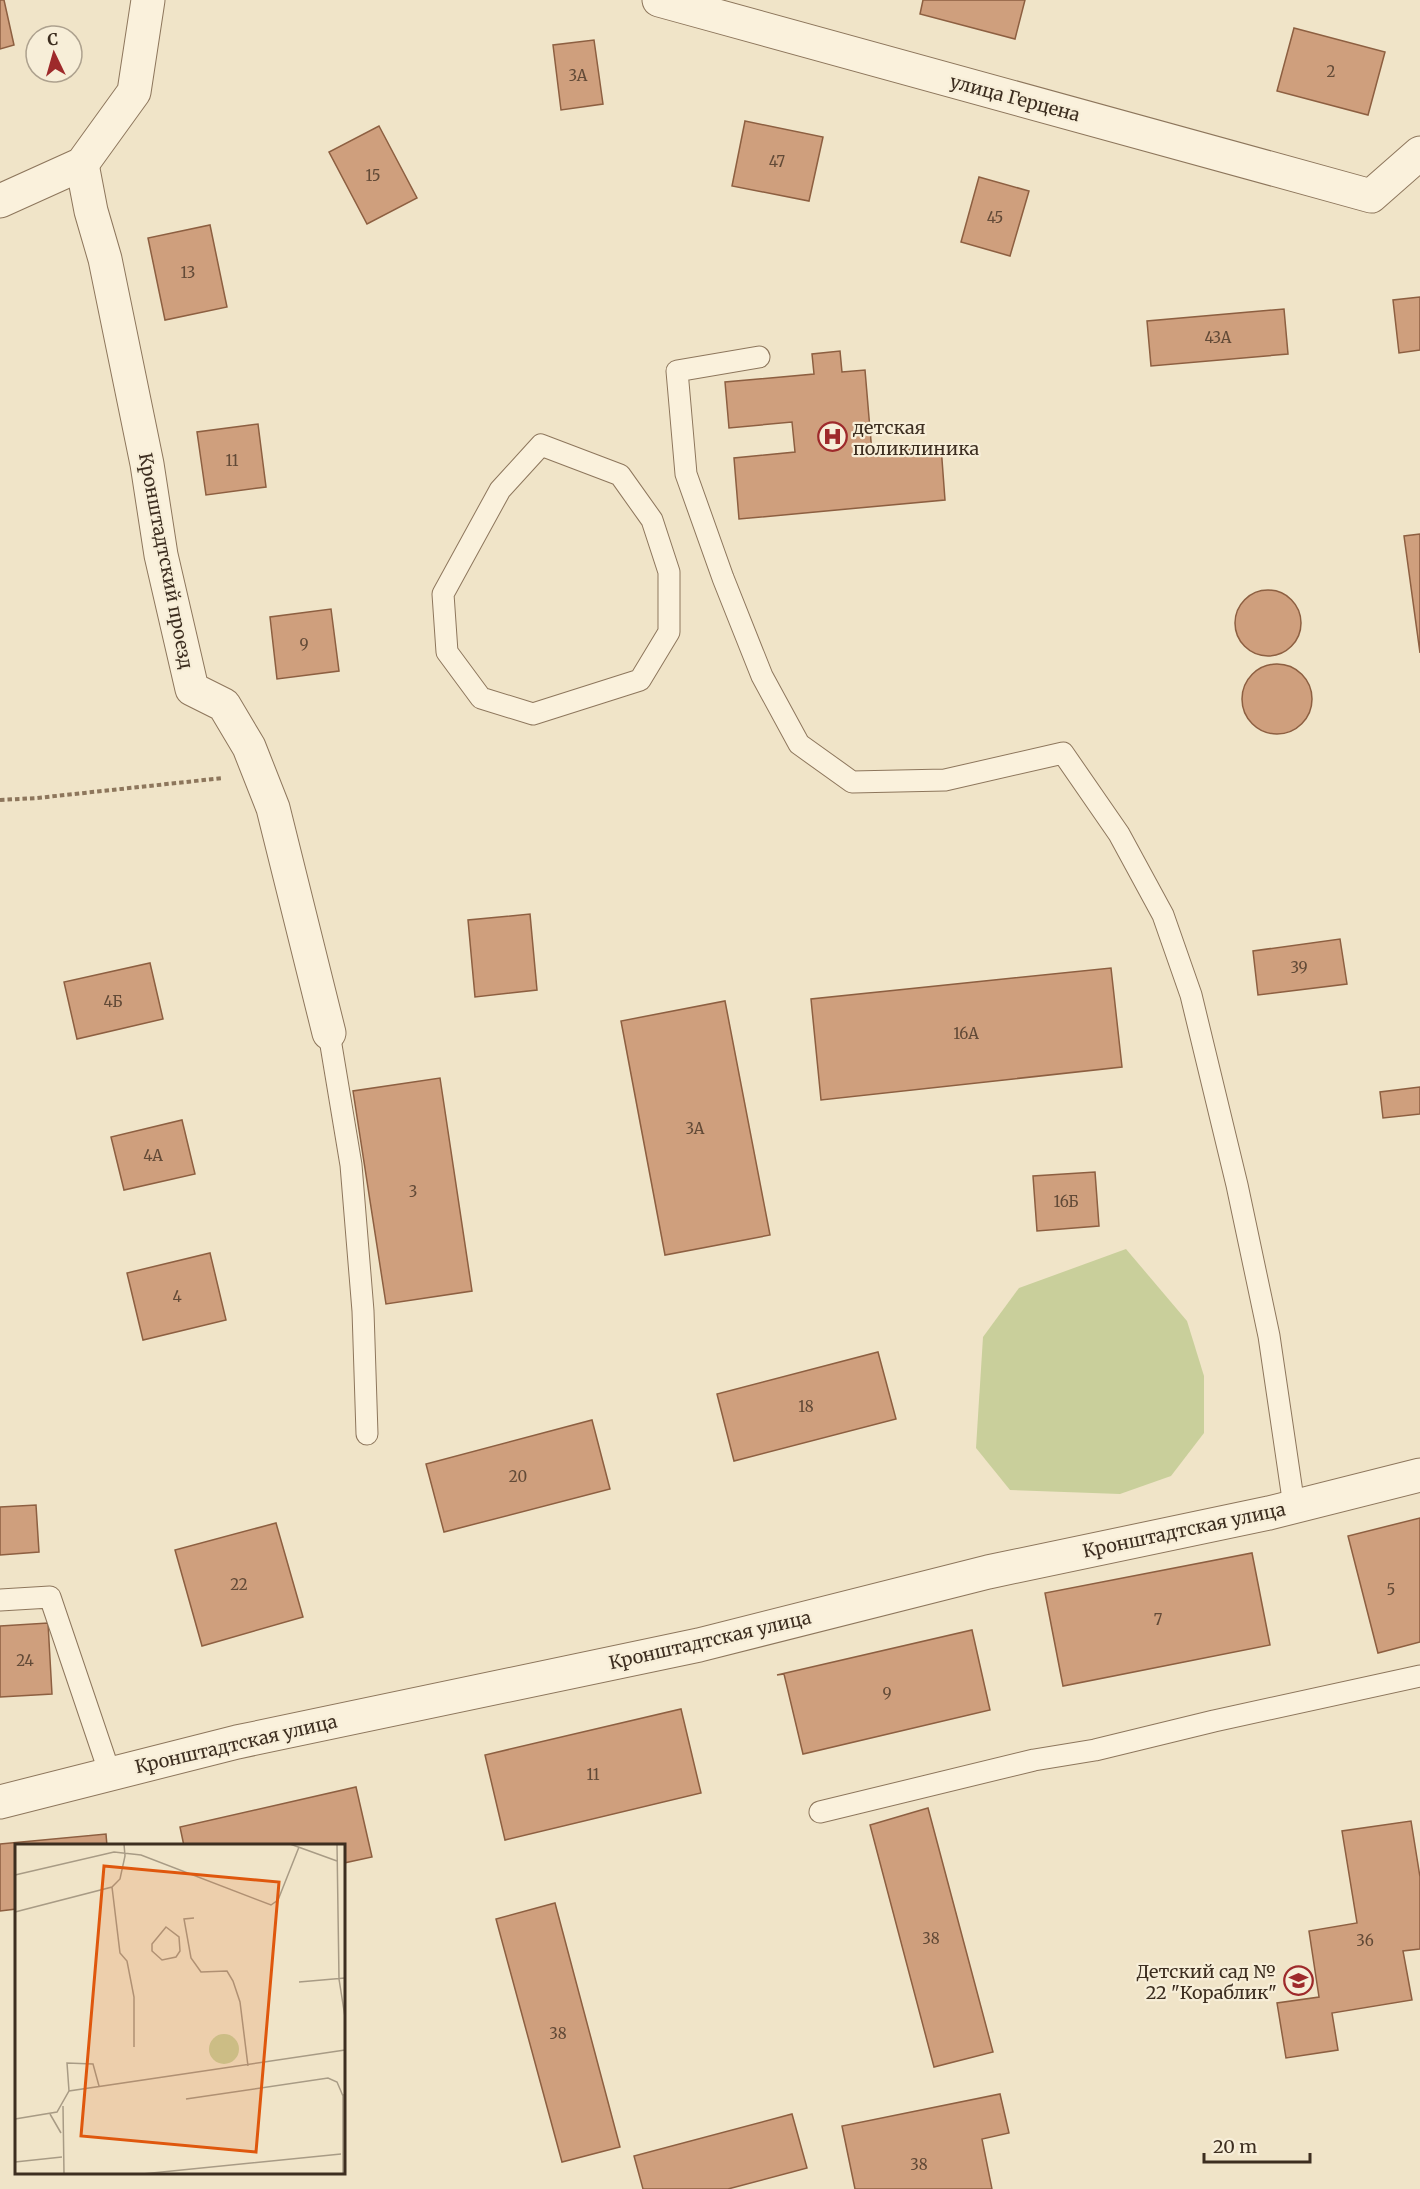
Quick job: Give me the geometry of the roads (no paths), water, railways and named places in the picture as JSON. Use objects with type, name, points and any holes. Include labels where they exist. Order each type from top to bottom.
[{"type":"street","points":[[0,201],[82,164],[134,92],[148,0]]},
{"type":"street","name":"улица Герцена","points":[[659,0],[1371,196],[1420,153]]},
{"type":"street","name":"Кронштадтский проезд","points":[[82,164],[91,210],[105,259],[147,464],[166,577],[192,689],[224,705],[249,747],[273,808],[329,1033]]},
{"type":"street","name":"Кронштадтская улица","points":[[0,1802],[237,1742],[699,1645],[988,1572],[1269,1513],[1420,1475]]},
{"type":"lane","points":[[759,357],[677,371],[686,474],[723,578],[762,676],[799,744],[852,782],[945,780],[1063,753],[1119,834],[1164,915],[1191,995],[1237,1185],[1269,1336],[1294,1506]]},
{"type":"lane","points":[[541,445],[620,475],[652,520],[669,572],[669,632],[640,680],[534,714],[481,698],[447,652],[443,594],[500,490],[541,445]]},
{"type":"lane","points":[[329,1033],[351,1165],[363,1311],[367,1434]]},
{"type":"lane","points":[[0,1600],[50,1597],[110,1774]]},
{"type":"lane","points":[[820,1812],[1034,1760],[1095,1750],[1214,1721],[1420,1676]]},
{"type":"place","name":"детская поликлиника","points":[[832,437]]},
{"type":"place","name":"Детский сад № 22 \"Кораблик\"","points":[[1298,1981]]}]
